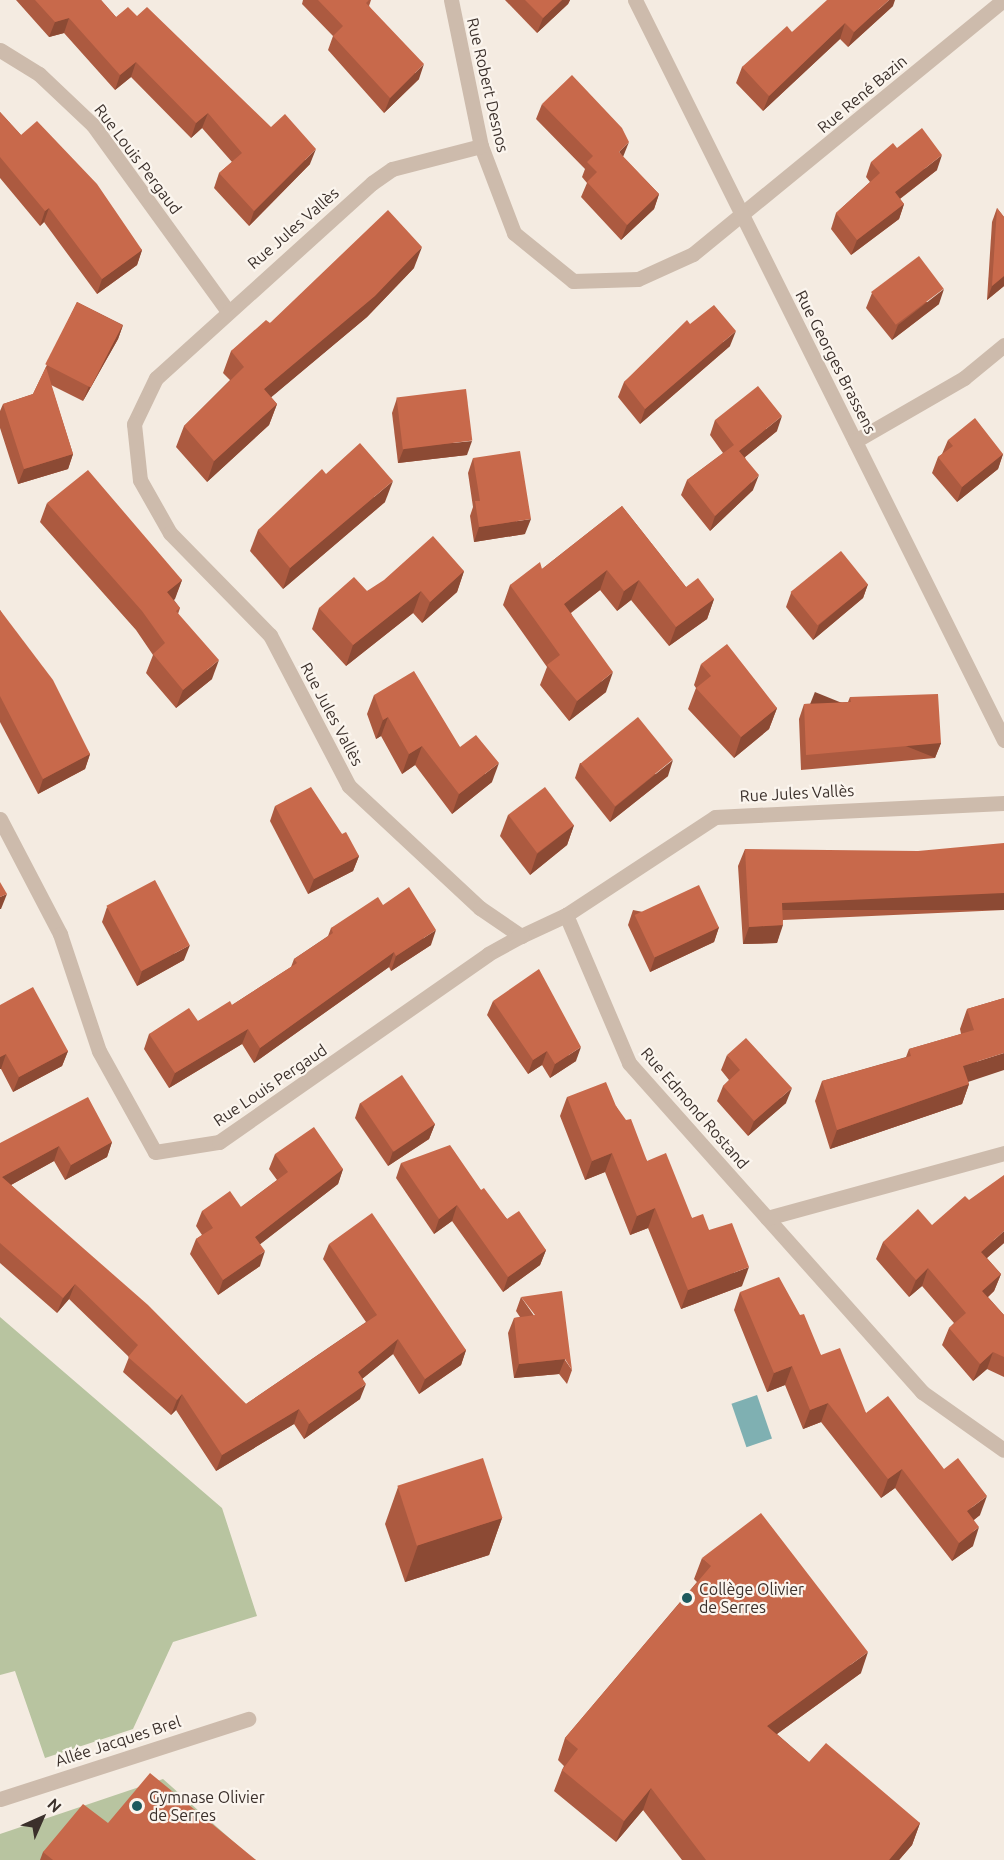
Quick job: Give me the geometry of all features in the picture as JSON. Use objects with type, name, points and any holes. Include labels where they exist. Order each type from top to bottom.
[{"type":"street","name":"Rue Robert Desnos","points":[[451,0],[481,146],[514,233],[573,281],[638,279],[693,254],[742,213]]},
{"type":"street","name":"Rue Georges Brassens","points":[[636,0],[1004,740]]},
{"type":"street","name":"Rue René Bazin","points":[[742,213],[1003,0]]},
{"type":"street","name":"Rue Louis Pergaud","points":[[0,50],[39,74],[93,125],[227,310]]},
{"type":"street","name":"Rue Jules Vallès","points":[[481,146],[392,169],[227,310],[156,378],[134,424],[140,480],[170,533],[270,635],[349,786],[480,908],[521,936],[566,915],[715,817],[1004,803]]},
{"type":"street","points":[[855,441],[964,378],[1004,345]]},
{"type":"street","name":"Rue Louis Pergaud","points":[[0,819],[60,934],[99,1051],[155,1152],[219,1142],[488,954],[521,936]]},
{"type":"street","name":"Rue Edmond Rostand","points":[[566,915],[629,1063],[922,1392],[1004,1450]]},
{"type":"street","points":[[767,1218],[1004,1153]]},
{"type":"street","name":"Allée Jacques Brel","points":[[0,1799],[248,1719]]},
{"type":"green space","points":[[0,1317],[222,1508],[257,1616],[173,1642],[133,1729],[45,1758],[15,1671],[0,1675]]},
{"type":"green space","name":"Gymnase Olivier de Serres","points":[[163,1779],[254,1860],[0,1860],[0,1834]]},
{"type":"water","points":[[757,1395],[772,1438],[746,1447],[731,1404]]},
{"type":"building","points":[[35,0],[101,0],[116,17],[128,7],[137,16],[147,7],[271,127],[285,114],[316,149],[254,211],[219,173],[242,153],[208,113],[196,123],[136,62],[120,75],[69,18],[55,22]]},
{"type":"building","points":[[318,0],[369,0],[366,3],[424,64],[390,98],[333,36],[343,26]]},
{"type":"building","points":[[525,0],[562,0],[543,18]]},
{"type":"building","points":[[827,0],[889,0],[854,32],[845,23],[769,96],[742,67],[787,26],[792,32]]},
{"type":"building","points":[[572,75],[622,128],[629,142],[619,152],[659,194],[627,225],[587,182],[597,172],[587,162],[593,156],[542,104]]},
{"type":"building","points":[[0,112],[21,135],[37,121],[97,184],[142,250],[102,279],[49,208],[45,211],[0,157]]},
{"type":"building","points":[[922,128],[942,155],[895,192],[904,204],[857,240],[836,213],[880,173],[871,162],[893,143],[897,148]]},
{"type":"building","points":[[997,208],[1004,217],[1004,276],[992,286]]},
{"type":"building","points":[[388,210],[422,247],[375,296],[264,389],[277,404],[214,461],[184,426],[244,367],[231,351],[266,320],[270,323]]},
{"type":"building","points":[[919,256],[944,289],[896,325],[871,292]]},
{"type":"building","points":[[77,302],[122,325],[91,388],[45,364]]},
{"type":"building","points":[[714,305],[736,331],[645,409],[624,382],[687,320],[690,324]]},
{"type":"building","points":[[46,367],[73,454],[24,469],[3,404],[33,394]]},
{"type":"building","points":[[758,386],[782,416],[739,451],[759,475],[715,516],[687,480],[734,445],[715,420]]},
{"type":"building","points":[[466,389],[472,441],[403,449],[397,398]]},
{"type":"building","points":[[975,418],[1003,454],[962,487],[938,457],[953,446],[948,440]]},
{"type":"building","points":[[360,443],[393,481],[290,568],[258,530],[322,469],[326,474]]},
{"type":"building","points":[[520,451],[531,519],[479,527],[475,501],[480,501],[473,458]]},
{"type":"building","points":[[88,470],[182,580],[167,592],[180,608],[176,611],[219,660],[183,690],[153,654],[165,643],[142,611],[47,503]]},
{"type":"building","points":[[622,506],[686,587],[698,578],[714,599],[676,627],[639,580],[624,591],[607,570],[564,604],[613,672],[577,701],[547,665],[560,655],[510,585],[540,562],[542,569]]},
{"type":"building","points":[[433,536],[464,571],[430,602],[421,591],[353,645],[319,608],[354,577],[367,591],[384,580]]},
{"type":"building","points":[[841,551],[868,584],[818,625],[790,592]]},
{"type":"building","points":[[0,610],[53,680],[90,754],[43,779],[0,696]]},
{"type":"building","points":[[727,644],[777,708],[741,737],[696,688],[711,676],[701,664]]},
{"type":"building","points":[[414,671],[460,747],[476,735],[499,763],[459,794],[422,746],[409,754],[388,717],[383,720],[374,695]]},
{"type":"building","points":[[938,694],[941,743],[806,755],[804,704],[851,702],[850,697]]},
{"type":"building","points":[[638,717],[673,760],[615,806],[580,764]]},
{"type":"building","points":[[311,787],[342,834],[346,832],[359,856],[314,879],[275,806]]},
{"type":"building","points":[[545,787],[574,825],[537,853],[508,815]]},
{"type":"building","points":[[1004,843],[1004,893],[782,903],[783,925],[749,927],[745,849],[918,851]]},
{"type":"building","points":[[155,880],[190,945],[141,971],[106,906]]},
{"type":"building","points":[[0,882],[7,894],[0,897]]},
{"type":"building","points":[[699,885],[719,928],[655,958],[635,915]]},
{"type":"building","points":[[409,887],[436,930],[396,956],[394,952],[260,1048],[248,1029],[175,1073],[149,1034],[189,1008],[198,1021],[230,1001],[232,1005],[297,963],[294,959],[333,933],[331,928],[378,897],[383,905]]},
{"type":"building","points":[[539,969],[581,1047],[555,1064],[547,1051],[533,1060],[493,1001]]},
{"type":"building","points":[[33,987],[68,1051],[19,1077],[6,1054],[0,1057],[0,1005]]},
{"type":"building","points":[[1004,998],[1004,1053],[963,1066],[969,1084],[837,1130],[822,1081],[911,1056],[909,1049],[974,1030],[967,1009]]},
{"type":"building","points":[[746,1038],[792,1088],[754,1121],[723,1086],[740,1070],[727,1055]]},
{"type":"building","points":[[402,1075],[435,1124],[394,1152],[361,1103]]},
{"type":"building","points":[[606,1082],[616,1106],[626,1120],[631,1119],[647,1161],[666,1153],[692,1218],[703,1214],[709,1230],[732,1223],[749,1267],[688,1290],[655,1208],[637,1216],[612,1153],[592,1161],[567,1097]]},
{"type":"building","points":[[88,1097],[112,1142],[71,1165],[59,1146],[2,1177],[148,1305],[246,1404],[377,1315],[329,1244],[372,1213],[466,1350],[425,1379],[398,1339],[358,1372],[366,1384],[309,1424],[299,1409],[222,1455],[182,1394],[177,1400],[128,1357],[138,1345],[75,1284],[63,1298],[0,1243],[0,1143]]},
{"type":"building","points":[[314,1127],[343,1169],[255,1237],[265,1251],[223,1280],[196,1239],[213,1228],[202,1211],[230,1191],[241,1207],[288,1172],[275,1154]]},
{"type":"building","points":[[450,1145],[481,1190],[484,1188],[507,1219],[519,1211],[546,1250],[508,1277],[457,1205],[439,1219],[401,1163]]},
{"type":"building","points":[[1004,1175],[1004,1231],[981,1252],[1001,1274],[982,1291],[1004,1315],[1004,1357],[993,1352],[980,1364],[949,1328],[966,1313],[928,1268],[916,1280],[883,1242],[918,1209],[932,1225],[965,1196],[969,1200]]},
{"type":"building","points":[[779,1277],[800,1315],[804,1314],[821,1355],[840,1348],[866,1413],[888,1396],[944,1469],[958,1458],[987,1496],[967,1511],[979,1527],[959,1543],[902,1469],[888,1479],[828,1403],[810,1410],[792,1366],[774,1373],[740,1292]]},
{"type":"building","points":[[562,1291],[572,1370],[565,1359],[519,1364],[514,1318],[535,1315],[521,1297]]},
{"type":"building","points":[[483,1458],[502,1518],[417,1546],[397,1486]]},
{"type":"building","points":[[761,1513],[868,1652],[767,1726],[809,1762],[826,1743],[920,1823],[889,1860],[706,1860],[651,1788],[624,1821],[562,1770],[578,1749],[565,1738],[711,1566],[702,1558]]},
{"type":"building","name":"Gymnase Olivier de Serres","points":[[150,1773],[256,1860],[53,1860],[43,1852],[83,1804],[108,1823]]},
{"type":"place","name":"Collège Olivier de Serres","points":[[687,1598]]},
{"type":"place","name":"Gymnase Olivier de Serres","points":[[137,1806]]}]
